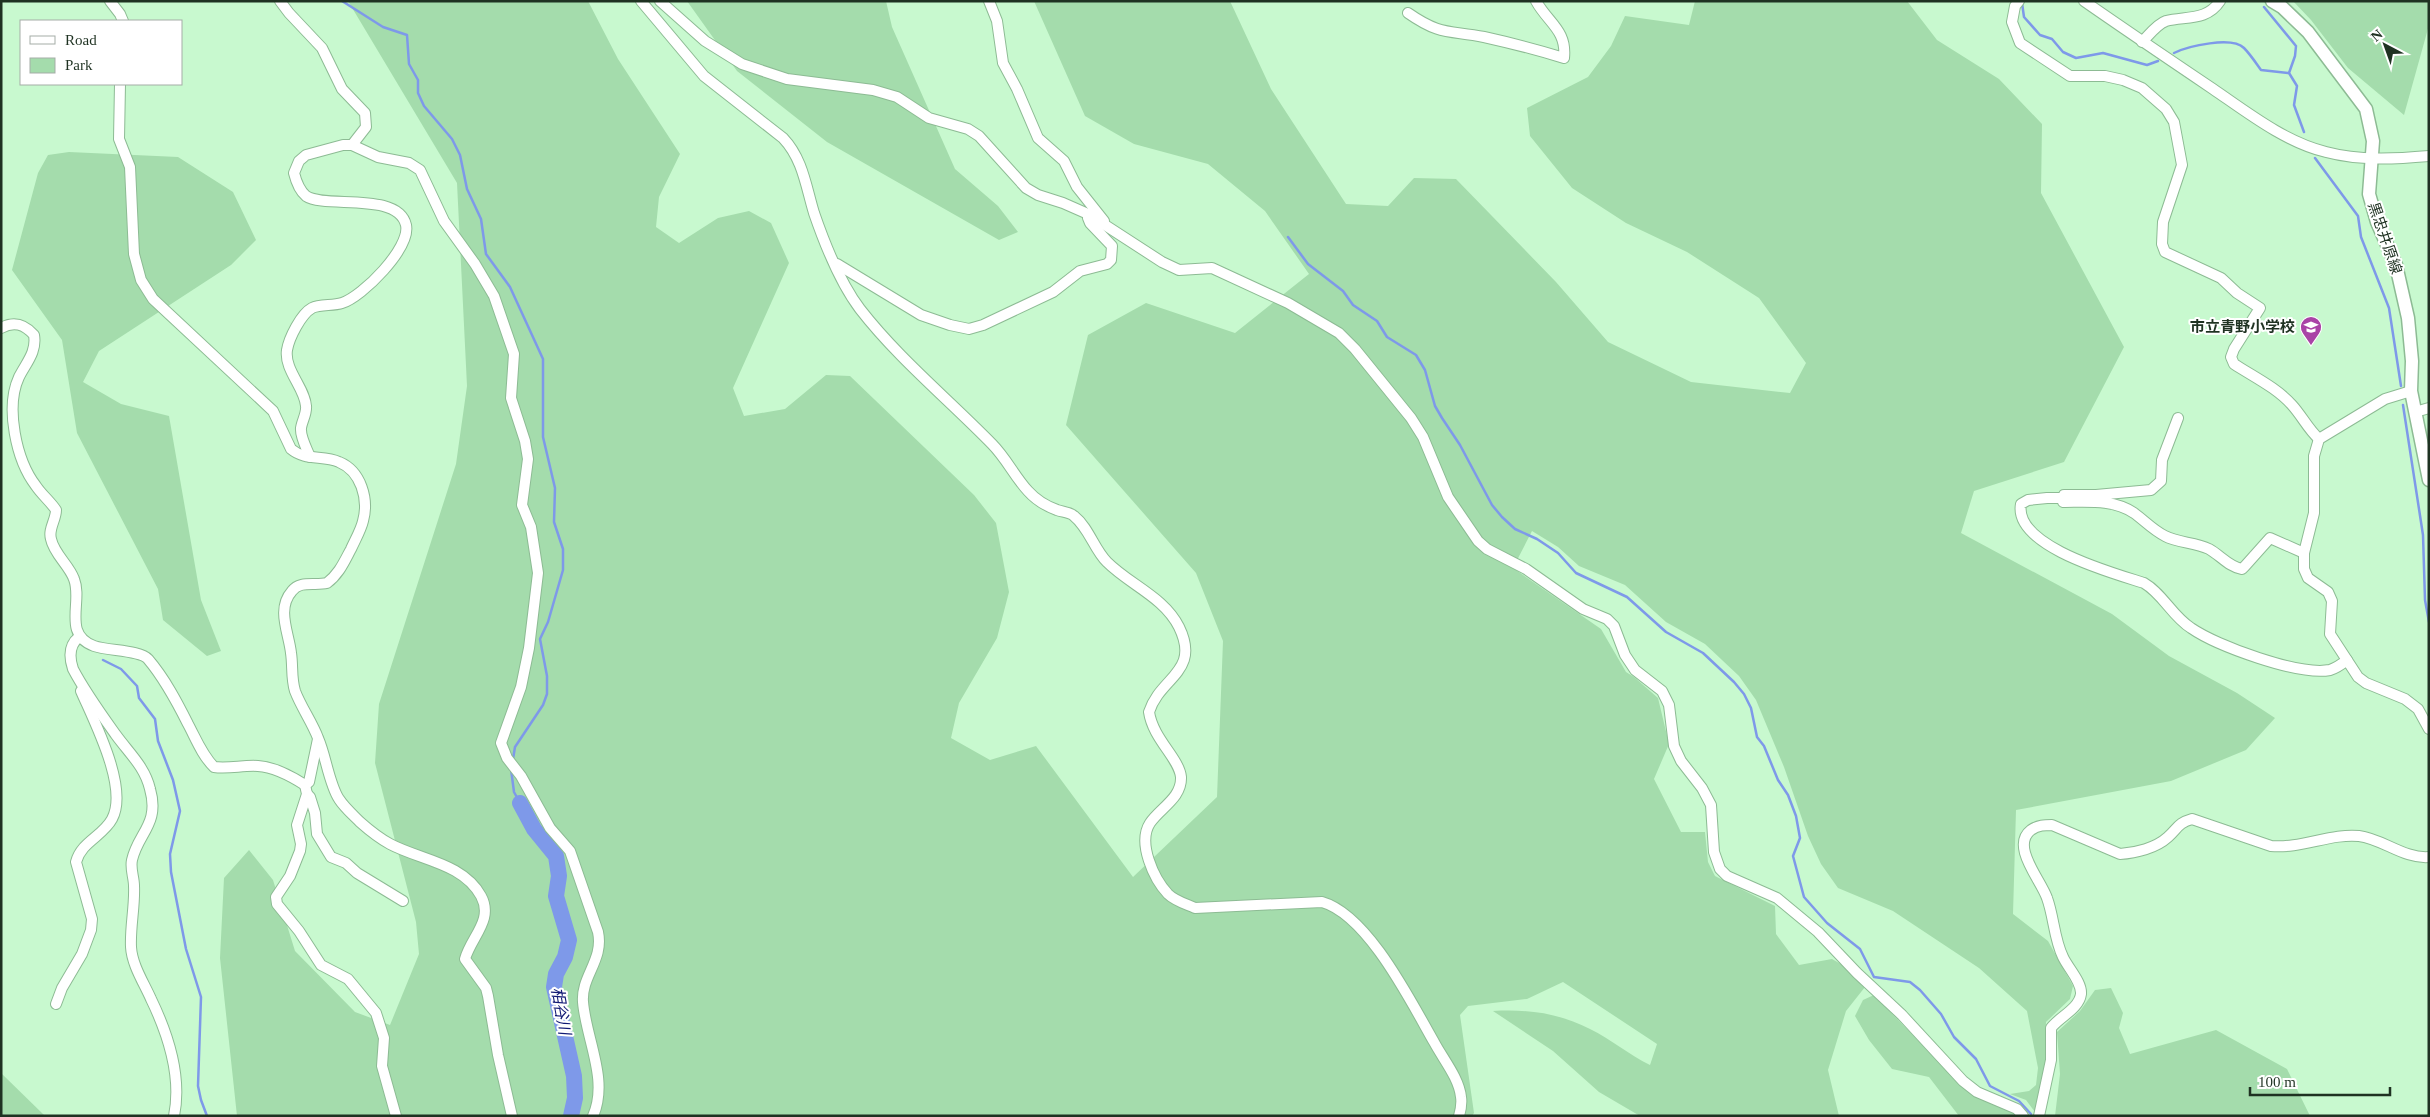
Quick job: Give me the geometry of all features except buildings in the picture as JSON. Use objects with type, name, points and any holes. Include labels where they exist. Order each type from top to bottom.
[{"type":"main road","name":"黒忠井原線","points":[[2272,1],[2282,7],[2308,32],[2366,109],[2373,141],[2369,194],[2377,222],[2396,266],[2408,318],[2412,361],[2411,391],[2429,480]]},
{"type":"street","points":[[110,1],[123,20]]},
{"type":"street","points":[[280,1],[288,14],[322,48],[342,89],[365,113],[366,126],[352,145]]},
{"type":"street","points":[[641,1],[704,76],[792,147],[799,160],[815,216],[859,308],[944,398],[992,444],[1028,491],[1050,507],[1073,515],[1105,560],[1123,577],[1163,605],[1178,625],[1184,642],[1186,659],[1179,672],[1157,696],[1149,712],[1157,737],[1178,767],[1181,776],[1178,793],[1149,824],[1146,836],[1146,850],[1163,888],[1179,902],[1195,908],[1322,902],[1334,905],[1345,913],[1395,974],[1453,1076],[1461,1096],[1459,1116]]},
{"type":"street","points":[[660,1],[705,41],[742,64],[787,79],[873,90],[897,98],[929,118],[968,129],[979,136],[1026,188],[1038,195],[1088,214],[1162,262],[1179,270],[1212,268],[1288,303],[1339,333],[1355,349],[1411,418],[1423,437],[1448,497],[1478,541],[1487,549],[1526,569],[1583,609],[1607,619],[1614,626],[1625,655],[1635,670],[1662,691],[1669,705],[1674,746],[1681,761],[1702,788],[1710,805],[1714,852],[1720,869],[1727,876],[1777,898],[1818,932],[1857,973],[1902,1015],[1963,1081],[1977,1092],[2018,1109],[2023,1116]]},
{"type":"street","points":[[988,1],[996,21],[1002,63],[1017,88],[1038,138],[1064,161],[1076,187],[1110,228]]},
{"type":"street","points":[[1408,12],[1426,25],[1444,32],[1483,37],[1564,58],[1565,45],[1562,37],[1536,1]]},
{"type":"street","points":[[2018,1],[2015,6],[2012,22],[2020,43],[2070,76],[2105,76],[2142,88],[2166,109],[2174,122],[2182,165],[2162,222],[2162,244],[2165,252],[2221,278],[2237,293],[2260,308],[2234,349],[2231,357],[2234,364],[2275,390],[2292,404],[2310,430],[2319,439]]},
{"type":"street","points":[[2084,1],[2258,119],[2294,140],[2325,152],[2350,157],[2429,156]]},
{"type":"street","points":[[2142,42],[2165,21],[2196,18],[2213,10],[2220,1]]},
{"type":"street","points":[[120,85],[119,140],[130,166],[134,254],[141,280],[146,290],[166,312],[273,411],[291,449],[296,453],[310,457],[326,458],[339,462],[349,469],[360,482],[365,508],[363,522],[340,570],[327,583],[300,584],[292,591],[284,608],[295,690],[318,738],[338,798],[359,821],[390,844],[453,869],[466,878],[482,897],[484,908],[481,930],[470,945],[465,958],[486,988],[512,1116]]},
{"type":"street","points":[[310,457],[301,431],[306,406],[288,360],[287,350],[290,340],[305,314],[313,307],[341,303],[351,299],[366,286],[392,261],[407,234],[406,223],[397,212],[371,203],[319,201],[306,196],[298,185],[294,173],[299,162],[306,155],[344,145],[352,145],[378,157],[409,163],[420,170],[452,234],[476,264],[494,296],[514,354],[511,398],[525,441],[528,459],[522,505],[531,526],[538,573],[529,648],[521,687],[501,743],[511,764],[550,828],[570,852],[598,932],[600,942],[598,955],[586,984],[583,1000],[599,1082],[598,1099],[593,1116]]},
{"type":"street","points":[[836,263],[922,315],[950,326],[969,329],[983,325],[1054,292],[1080,271],[1107,264],[1111,260],[1112,246],[1090,222],[1088,214]]},
{"type":"street","points":[[1,328],[15,324],[22,325],[34,335],[34,349],[12,395],[14,426],[26,470],[36,487],[56,510],[51,539],[75,582],[77,593],[74,618],[79,636],[92,645],[107,650],[140,653],[147,657],[164,679],[201,749],[214,767],[257,766],[271,768],[306,790],[315,813],[317,834],[331,857],[346,863],[357,873],[403,901]]},
{"type":"street","points":[[2411,391],[2385,399],[2319,439],[2314,456],[2314,513],[2304,553],[2304,569],[2308,578],[2328,592],[2332,601],[2330,634],[2347,660],[2366,683],[2398,696],[2418,708],[2429,728]]},
{"type":"street","points":[[2415,412],[2429,408]]},
{"type":"street","points":[[2178,418],[2162,460],[2161,481],[2150,490],[2096,495],[2064,495],[2063,498],[2028,500],[2021,504],[2019,511],[2022,519],[2030,529],[2056,552],[2152,587],[2190,628],[2239,653],[2295,667],[2317,670],[2329,670],[2347,660]]},
{"type":"street","points":[[2063,498],[2063,502],[2115,504],[2126,508],[2166,537],[2208,549],[2236,568],[2242,569],[2270,538],[2304,553]]},
{"type":"street","points":[[79,636],[75,640],[70,657],[78,678],[117,736],[140,765],[151,790],[152,802],[148,828],[132,861],[134,885],[131,947],[134,961],[162,1022],[167,1040],[177,1083],[178,1099],[174,1116]]},
{"type":"street","points":[[56,1004],[62,988],[82,954],[91,930],[92,919],[76,862],[78,853],[106,827],[113,817],[116,805],[116,789],[108,757],[78,684],[78,678]]},
{"type":"street","points":[[318,738],[309,782],[298,818],[300,851],[290,876],[276,897],[277,904],[299,931],[321,966],[352,982],[376,1013],[384,1038],[382,1066],[396,1116]]},
{"type":"street","points":[[2039,1116],[2051,1060],[2051,1028],[2071,1010],[2081,995],[2080,986],[2062,955],[2047,898],[2024,854],[2023,842],[2027,833],[2034,828],[2052,825],[2120,854],[2130,853],[2159,844],[2181,822],[2192,819],[2271,846],[2285,847],[2356,836],[2415,856],[2429,857]]},
{"type":"green space","points":[[348,1],[588,1],[618,59],[680,154],[659,197],[656,227],[679,243],[718,218],[749,211],[771,223],[789,263],[733,388],[744,416],[785,409],[826,375],[850,376],[974,495],[996,523],[1009,592],[997,638],[959,703],[951,738],[990,760],[1036,746],[1133,877],[1217,797],[1223,641],[1196,573],[1066,425],[1088,335],[1146,303],[1235,333],[1309,274],[1265,211],[1208,164],[1134,144],[1085,116],[1034,1],[1230,1],[1271,89],[1346,204],[1388,206],[1414,178],[1456,179],[1556,282],[1608,342],[1691,382],[1790,393],[1806,363],[1759,298],[1687,252],[1626,223],[1572,188],[1530,136],[1527,108],[1588,77],[1611,46],[1625,16],[1689,25],[1695,1],[1907,1],[1937,40],[1999,79],[2042,124],[2041,193],[2124,347],[2064,462],[1974,491],[1961,533],[2112,614],[2169,656],[2237,693],[2275,718],[2246,750],[2171,781],[2016,810],[2013,914],[2048,941],[2073,986],[2070,999],[2046,1022],[2045,1068],[2035,1112],[2026,1100],[2010,1094],[2029,1091],[2036,1085],[2038,1068],[2027,1011],[1979,968],[1893,911],[1838,888],[1821,864],[1808,836],[1784,767],[1756,700],[1739,676],[1705,644],[1666,622],[1625,585],[1579,566],[1558,547],[1532,531],[1513,568],[1601,629],[1626,672],[1658,698],[1669,744],[1654,779],[1681,832],[1705,832],[1708,862],[1715,876],[1775,906],[1776,934],[1799,965],[1832,959],[1846,967],[1865,987],[1846,1011],[1828,1070],[1839,1116],[1640,1116],[1599,1092],[1553,1051],[1493,1011],[1543,1013],[1567,1019],[1598,1033],[1650,1065],[1657,1044],[1563,982],[1527,999],[1468,1006],[1460,1015],[1474,1113],[1472,1116],[237,1116],[220,958],[224,878],[249,850],[273,880],[295,951],[355,1012],[390,1025],[419,954],[416,922],[375,763],[379,704],[456,464],[467,386],[457,183]]},
{"type":"green space","points":[[687,1],[886,1],[892,27],[955,169],[998,206],[1018,232],[999,240],[827,142],[737,71]]},
{"type":"green space","points":[[2293,1],[2429,1],[2429,25],[2404,115],[2348,68],[2311,20]]},
{"type":"green space","points":[[69,152],[178,157],[233,192],[256,240],[231,265],[99,351],[83,382],[121,404],[169,416],[201,600],[221,651],[207,656],[163,620],[158,589],[77,433],[62,340],[12,270],[38,173],[48,155]]},
{"type":"green space","points":[[2111,988],[2123,1013],[2119,1028],[2130,1054],[2216,1030],[2287,1069],[2310,1116],[2055,1116],[2060,1074],[2057,1032],[2080,1011],[2095,990]]},
{"type":"green space","points":[[1874,995],[1959,1083],[2014,1113],[2014,1116],[1959,1116],[1929,1077],[1892,1069],[1869,1040],[1855,1016],[1863,1000]]},
{"type":"green space","points":[[1,1073],[45,1116],[1,1116]]},
{"type":"waterway","points":[[342,1],[383,27],[407,35],[409,64],[418,80],[418,93],[424,106],[452,139],[460,155],[467,189],[481,219],[486,254],[510,287],[543,359],[543,437],[555,488],[554,522],[563,549],[563,570],[548,622],[540,639],[547,676],[547,694],[543,705],[515,747],[513,759]]},
{"type":"waterway","points":[[2022,3],[2024,17],[2040,35],[2052,39],[2063,52],[2076,58],[2103,53],[2147,65],[2158,61]]},
{"type":"waterway","points":[[2264,7],[2296,46],[2295,56],[2289,73],[2297,86],[2294,105],[2304,132]]},
{"type":"waterway","points":[[2174,53],[2210,43],[2238,44],[2244,48],[2261,70],[2288,73]]},
{"type":"waterway","points":[[2315,158],[2358,216],[2361,237],[2389,308],[2401,386]]},
{"type":"waterway","points":[[1288,237],[1308,264],[1343,291],[1353,305],[1377,321],[1387,337],[1416,355],[1425,370],[1435,406],[1460,445],[1492,505],[1502,517],[1515,529],[1537,539],[1558,553],[1576,573],[1627,597],[1666,632],[1703,653],[1734,682],[1744,694],[1751,708],[1757,737],[1764,746],[1796,816],[1800,838],[1793,856],[1804,897],[1827,923],[1860,949],[1874,977],[1910,982],[1920,990],[1941,1014],[1954,1037],[1976,1059],[1990,1086],[2019,1101],[2031,1114]]},
{"type":"waterway","points":[[2403,405],[2423,535],[2425,600],[2429,622]]},
{"type":"waterway","points":[[103,660],[121,669],[137,686],[139,698],[155,719],[158,741],[173,780],[180,811],[170,854],[171,872],[186,949],[201,997],[198,1086],[207,1116]]},
{"type":"waterway","points":[[511,769],[514,792],[520,803]]},
{"type":"waterway","name":"相谷川","points":[[520,803],[534,829],[556,856],[559,876],[556,896],[569,940],[565,957],[556,974],[554,987],[574,1076],[575,1098],[571,1116]]},
{"type":"place","name":"市立青野小学校","points":[[2311,346]]}]
